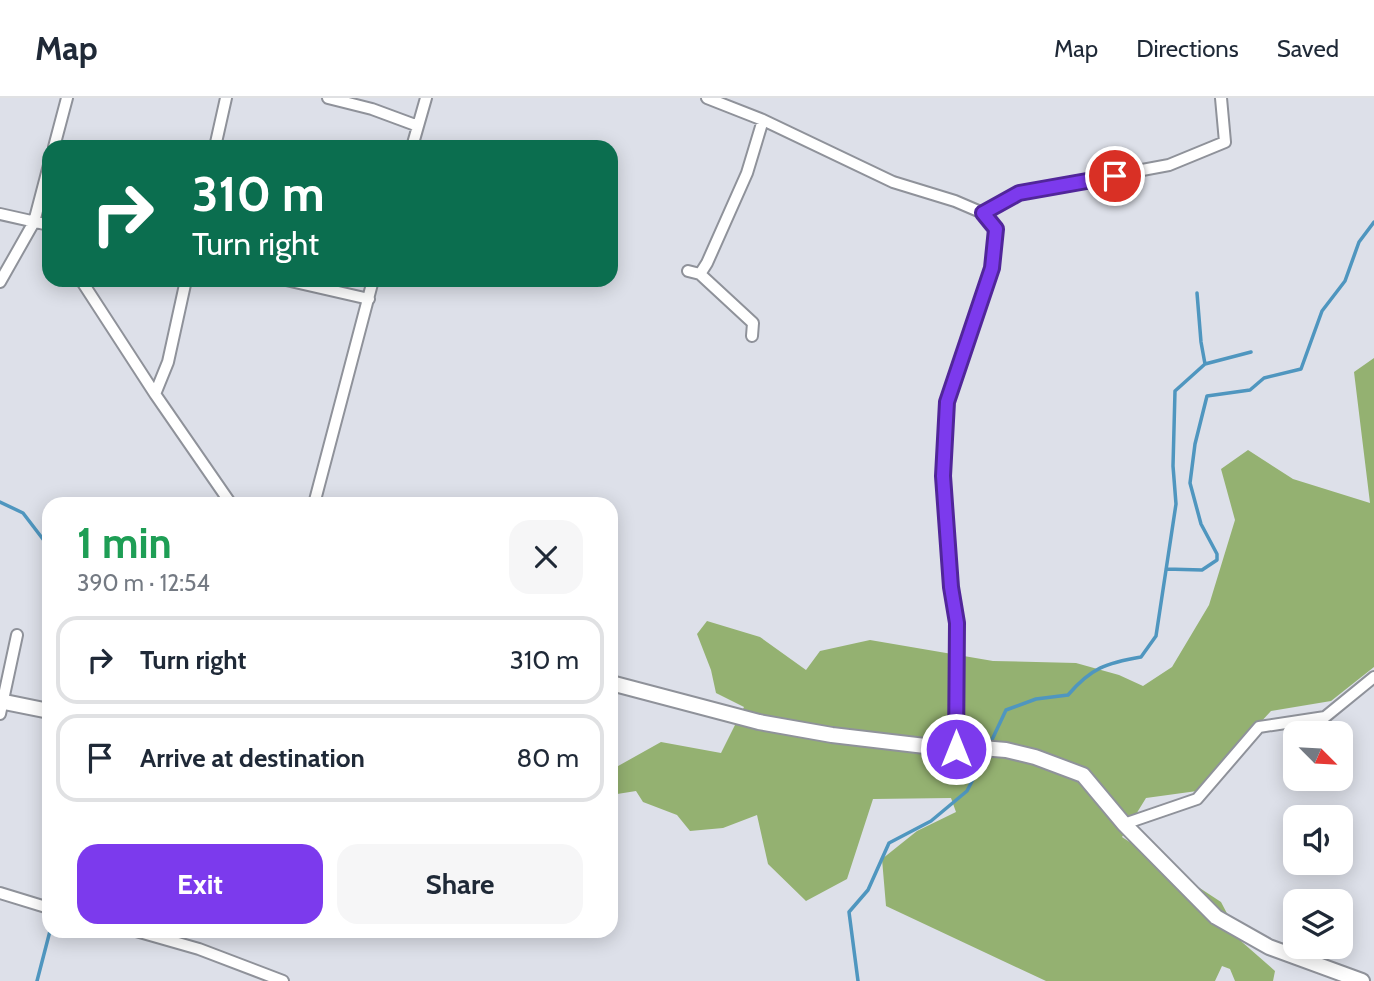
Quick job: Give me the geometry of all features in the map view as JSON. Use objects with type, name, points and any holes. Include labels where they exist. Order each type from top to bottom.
[{"type":"street","points":[[56,140],[66,98]]},
{"type":"street","points":[[217,140],[226,98]]},
{"type":"street","points":[[328,98],[372,109],[418,126]]},
{"type":"street","points":[[414,140],[426,98]]},
{"type":"street","points":[[707,98],[763,120],[893,183],[956,201],[983,213],[996,229],[992,268],[947,402],[943,476],[951,587],[957,623],[963,748]]},
{"type":"street","points":[[983,213],[1019,193],[1169,166],[1225,142],[1221,98]]},
{"type":"street","points":[[700,274],[708,263],[747,173],[763,120]]},
{"type":"street","points":[[0,282],[34,222],[42,192]]},
{"type":"street","points":[[0,214],[42,224]]},
{"type":"street","points":[[34,222],[42,229]]},
{"type":"street","points":[[688,271],[700,274],[753,323],[752,336]]},
{"type":"street","points":[[86,287],[226,497]]},
{"type":"street","points":[[155,394],[168,362],[184,287]]},
{"type":"street","points":[[317,287],[369,299]]},
{"type":"street","points":[[316,497],[372,287]]},
{"type":"street","points":[[17,635],[1,705],[42,710]]},
{"type":"street","points":[[1124,824],[1197,799],[1259,727],[1325,717],[1374,677]]},
{"type":"street","points":[[618,685],[759,722],[832,735],[1006,750],[1035,757],[1083,775],[1124,824],[1216,917],[1269,947],[1362,981]]},
{"type":"street","points":[[0,893],[42,906]]},
{"type":"street","points":[[156,938],[177,941],[284,981]]},
{"type":"green space","points":[[1374,358],[1374,667],[1331,701],[1271,711],[1197,791],[1146,798],[1122,837],[1221,902],[1242,942],[1275,971],[1273,981],[1235,981],[1230,969],[1222,966],[1215,981],[1046,981],[886,906],[882,859],[917,831],[956,812],[951,798],[873,799],[847,879],[806,901],[768,864],[757,815],[723,828],[690,831],[677,815],[643,802],[636,791],[618,794],[618,766],[661,742],[721,753],[744,707],[716,693],[711,670],[697,634],[707,621],[760,637],[806,670],[820,651],[870,640],[993,661],[1076,663],[1119,675],[1143,686],[1172,667],[1209,605],[1235,520],[1221,469],[1248,450],[1293,479],[1370,503],[1354,372]]},
{"type":"waterway","points":[[1166,569],[1202,570],[1217,560],[1217,554],[1201,524],[1190,483],[1195,444],[1207,396],[1250,390],[1264,378],[1301,369],[1322,311],[1345,281],[1359,242],[1374,222]]},
{"type":"waterway","points":[[1197,293],[1205,364]]},
{"type":"waterway","points":[[990,744],[1006,710],[1036,699],[1068,695],[1100,668],[1141,657],[1156,636],[1176,504],[1173,466],[1175,391],[1205,364],[1251,352]]},
{"type":"waterway","points":[[0,502],[23,513],[42,538]]},
{"type":"waterway","points":[[858,981],[849,912],[868,890],[889,843],[931,821],[967,791],[986,754]]},
{"type":"waterway","points":[[37,981],[48,938]]},
{"type":"route","points":[[956,749],[957,623],[951,587],[943,476],[947,402],[992,268],[996,229],[983,213],[1019,193],[1115,176]]}]
